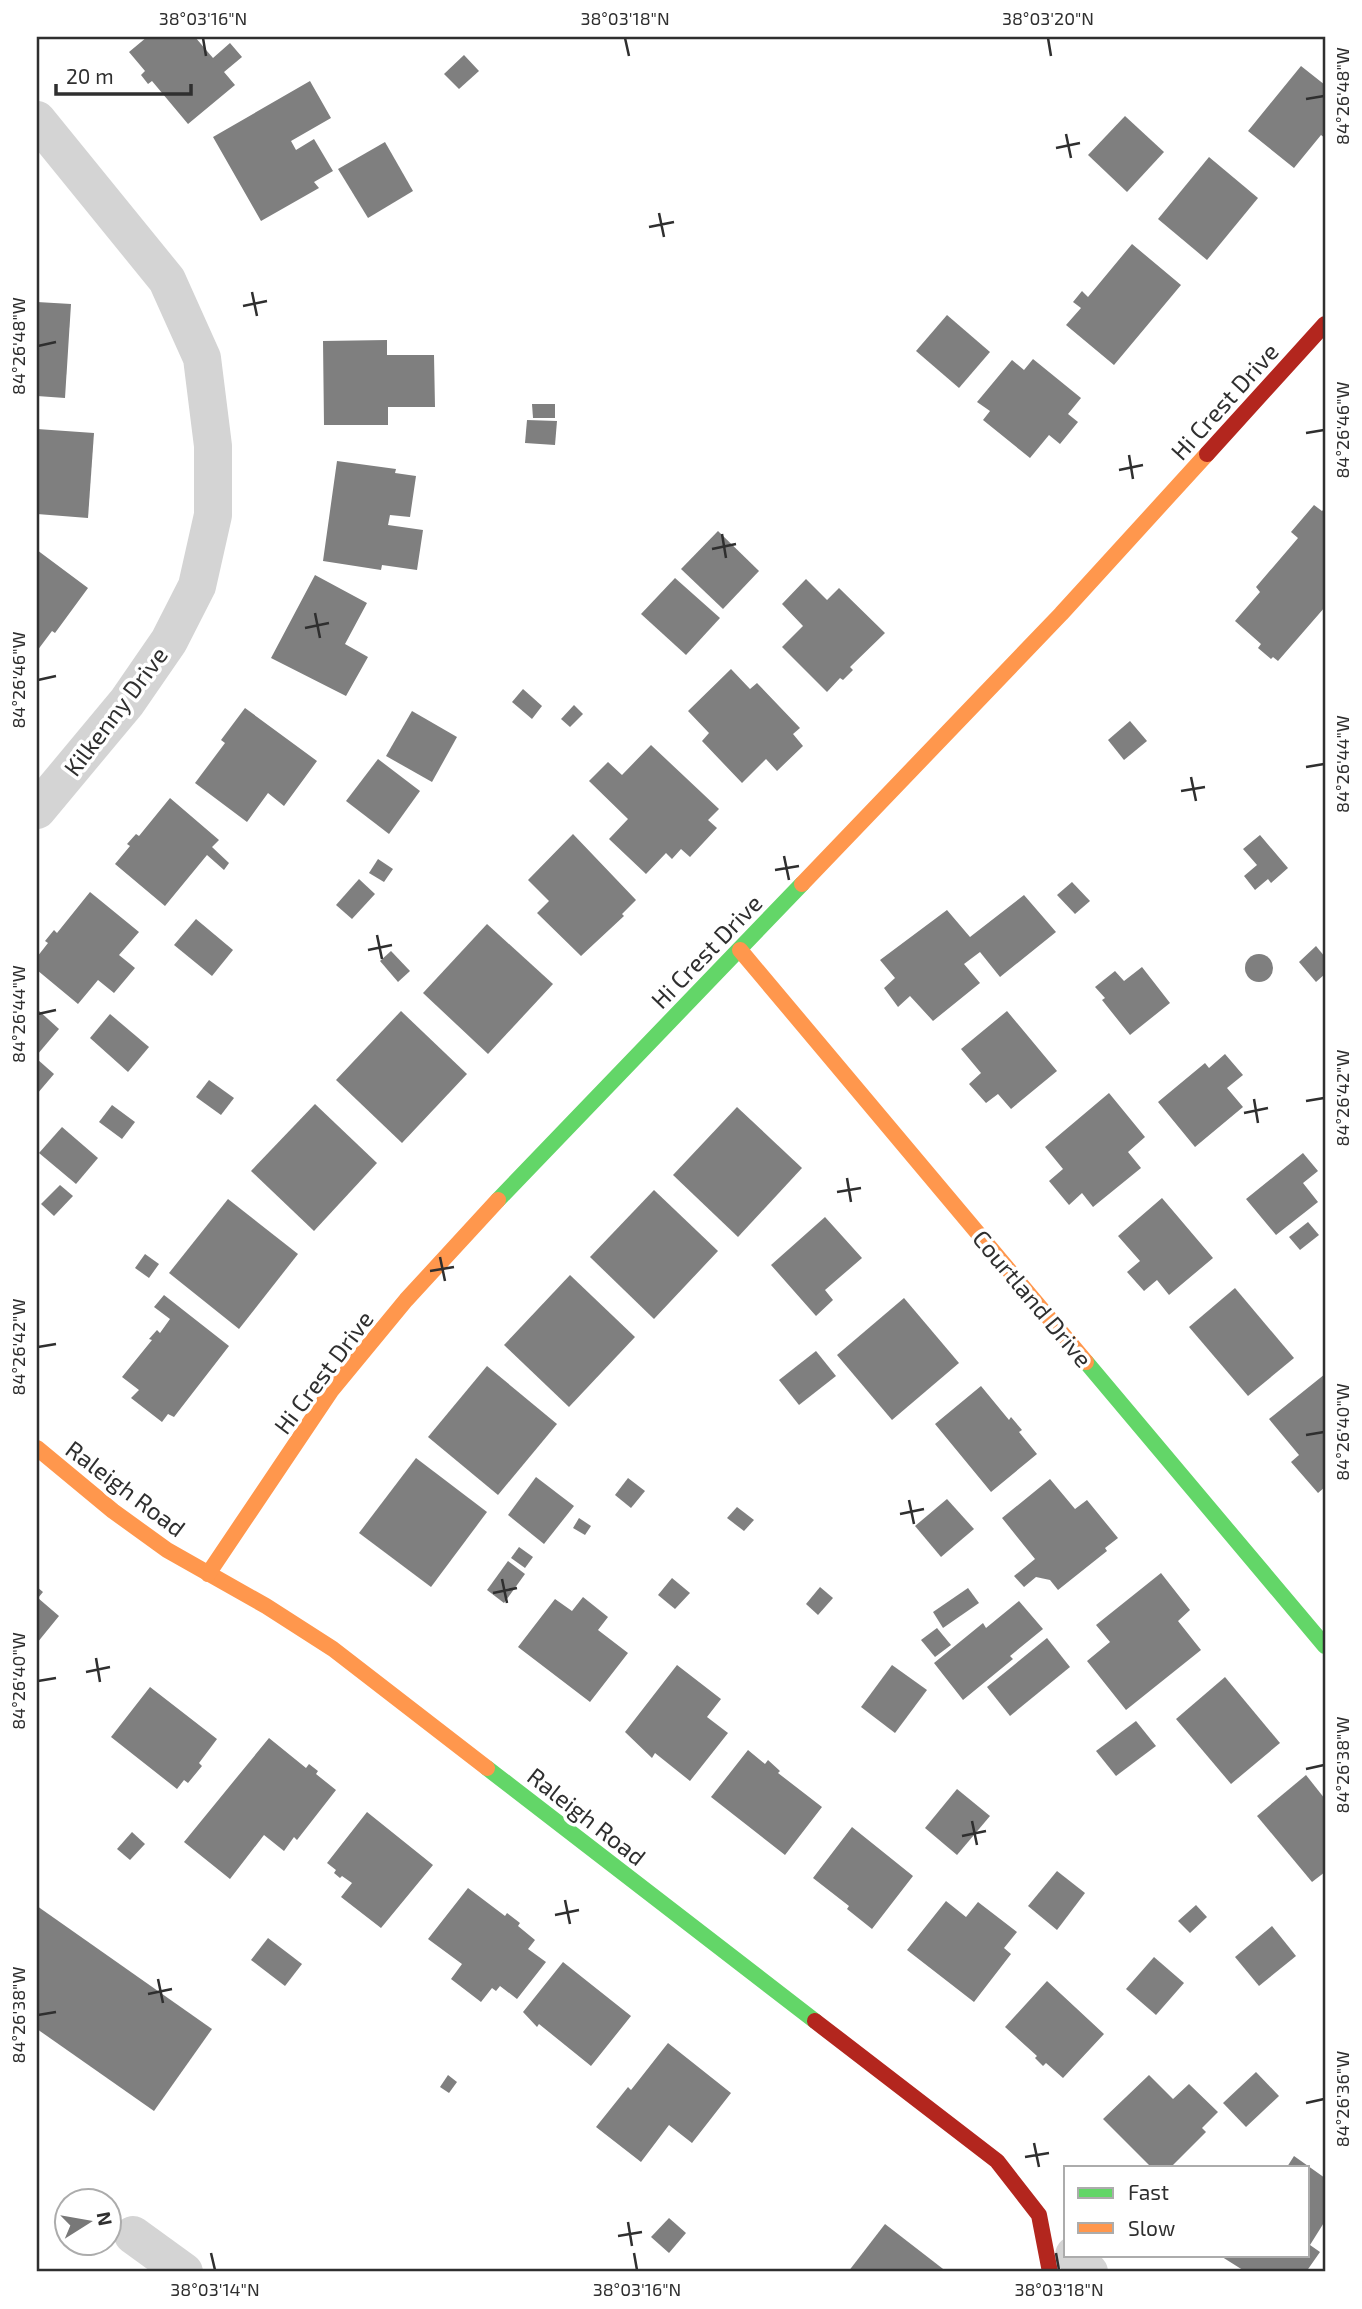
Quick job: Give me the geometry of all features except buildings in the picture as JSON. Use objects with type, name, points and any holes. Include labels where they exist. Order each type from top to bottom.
[{"type":"street","name":"Kilkenny Drive","points":[[37,120],[167,280],[202,358],[213,446],[213,515],[197,586],[169,641],[127,702],[37,810]]},
{"type":"street","name":"Hi Crest Drive","points":[[208,1574],[331,1391],[406,1300],[514,1183],[1061,614],[1325,324]]},
{"type":"street","name":"Courtland Drive","points":[[740,950],[1325,1646]]},
{"type":"street","name":"Raleigh Road","points":[[37,1448],[113,1511],[167,1550],[267,1606],[345,1658],[997,2161],[1039,2215],[1050,2272]]},
{"type":"street","points":[[1039,2215],[1064,2244]]},
{"type":"street","points":[[133,2235],[184,2272]]},
{"type":"street","points":[[1075,2256],[1089,2272]]},
{"type":"traffic: fast","points":[[498,1200],[802,884]]},
{"type":"traffic: fast","points":[[1086,1362],[1325,1646]]},
{"type":"traffic: fast","points":[[487,1768],[815,2021]]},
{"type":"traffic: slow","points":[[802,884],[1061,614],[1207,454]]},
{"type":"traffic: slow","points":[[740,950],[1086,1362]]},
{"type":"traffic: slow","points":[[208,1574],[331,1391],[406,1300],[498,1200]]},
{"type":"traffic: slow","points":[[37,1448],[113,1511],[167,1550],[266,1606],[333,1649],[487,1768]]},
{"type":"traffic: jam","points":[[1207,454],[1325,324]]},
{"type":"traffic: jam","points":[[815,2021],[997,2161],[1039,2215],[1050,2272]]}]
